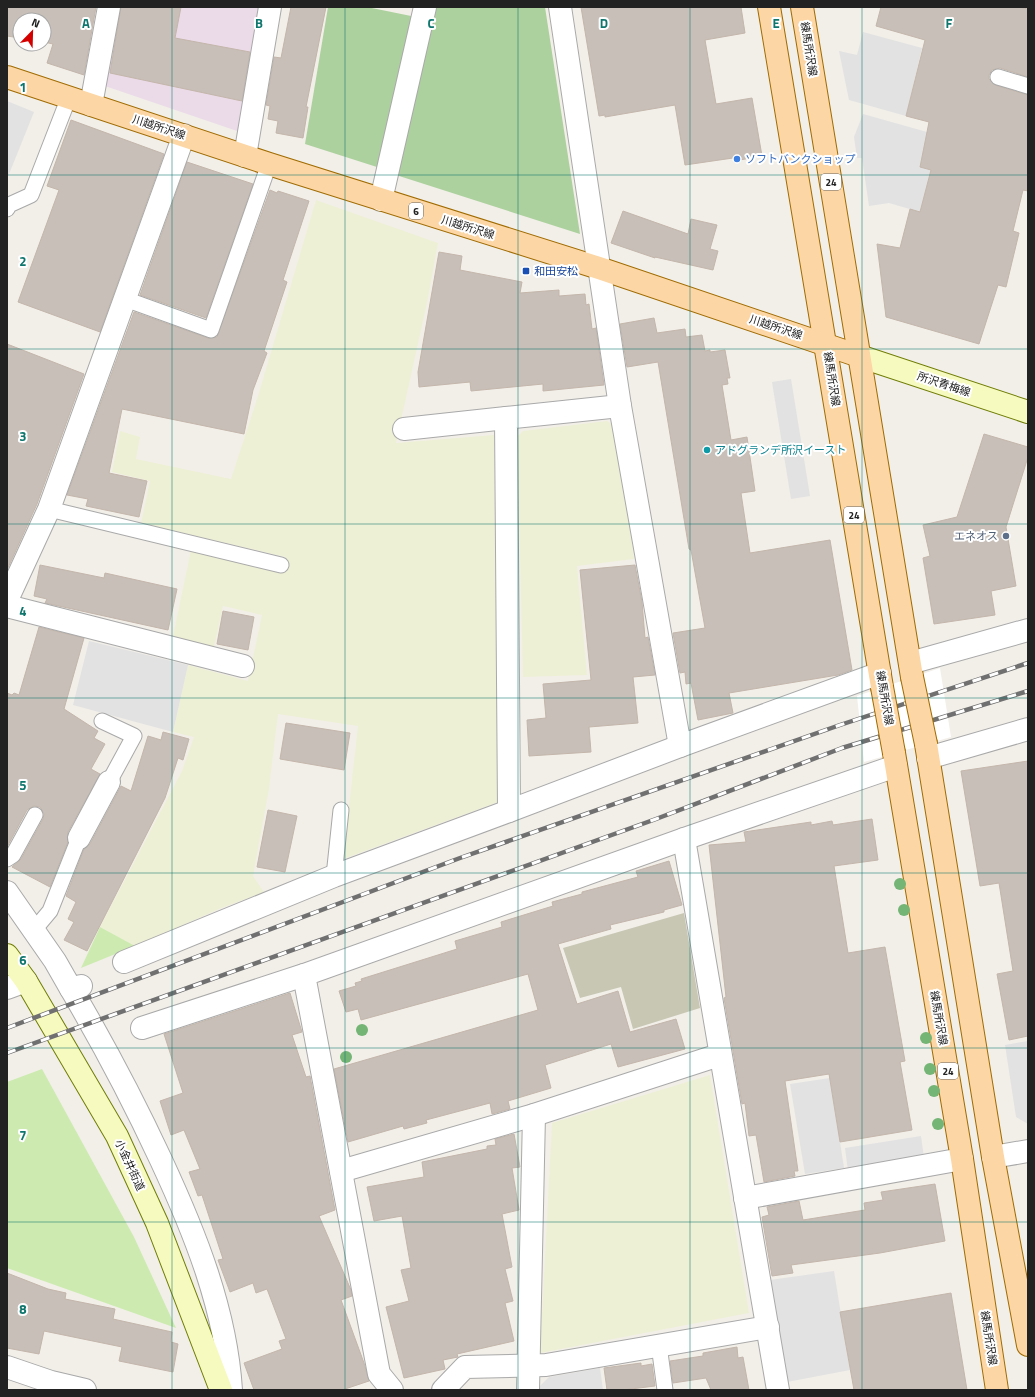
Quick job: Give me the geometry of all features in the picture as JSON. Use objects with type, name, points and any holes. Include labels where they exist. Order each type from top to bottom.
[{"type":"main road","name":"練馬所沢線","points":[[769,7],[962,1159],[997,1390]]},
{"type":"main road","name":"練馬所沢線","points":[[802,7],[911,670],[927,751],[994,1157],[1028,1344]]},
{"type":"main road","name":"川越所沢線","points":[[7,77],[269,164],[599,268],[859,356]]},
{"type":"street","points":[[91,105],[108,7]]},
{"type":"street","points":[[245,156],[270,7]]},
{"type":"street","points":[[381,200],[425,7]]},
{"type":"street","points":[[560,7],[620,406],[680,746]]},
{"type":"street","points":[[7,600],[49,509],[184,135]]},
{"type":"street","name":"所沢青梅線","points":[[859,356],[1028,412]]},
{"type":"street","points":[[404,429],[620,406]]},
{"type":"street","points":[[506,418],[509,811]]},
{"type":"street","points":[[7,606],[243,666]]},
{"type":"street","points":[[911,670],[1028,630]]},
{"type":"street","points":[[124,962],[334,876],[680,746],[881,680]]},
{"type":"street","points":[[927,751],[1028,729]]},
{"type":"street","points":[[142,1028],[304,975],[684,839],[895,760]]},
{"type":"street","points":[[79,838],[109,782]]},
{"type":"street","points":[[684,839],[719,1055],[778,1390]]},
{"type":"street","points":[[7,892],[55,961],[76,988],[108,1039],[142,1120],[187,1216],[216,1301],[230,1362],[231,1390]]},
{"type":"street","name":"小金井街道","points":[[7,955],[17,985],[117,1136],[157,1223],[221,1390]]},
{"type":"street","points":[[304,975],[379,1374],[392,1390]]},
{"type":"street","points":[[341,1170],[534,1115],[719,1055]]},
{"type":"street","points":[[528,1390],[530,1366],[534,1115]]},
{"type":"street","points":[[994,1157],[1028,1150]]},
{"type":"street","points":[[745,1198],[962,1159]]},
{"type":"street","points":[[443,1390],[464,1367],[530,1366],[768,1327]]},
{"type":"street","points":[[7,1367],[51,1382],[85,1390]]},
{"type":"lane","points":[[998,77],[1028,86]]},
{"type":"lane","points":[[7,209],[9,205],[31,195],[69,98]]},
{"type":"lane","points":[[125,299],[211,330],[269,164]]},
{"type":"lane","points":[[49,509],[281,565]]},
{"type":"lane","points":[[102,721],[134,736],[109,782]]},
{"type":"lane","points":[[334,876],[341,810]]},
{"type":"lane","points":[[7,859],[12,855],[36,815]]},
{"type":"lane","points":[[34,930],[50,911],[79,838]]},
{"type":"lane","points":[[659,1346],[665,1390]]},
{"type":"shaded area","points":[[117,7],[261,7],[240,132],[102,85]]},
{"type":"shaded area","points":[[863,32],[922,48],[906,116],[849,100],[839,51],[857,55]]},
{"type":"shaded area","points":[[7,101],[34,112],[7,179]]},
{"type":"shaded area","points":[[863,114],[927,132],[920,167],[931,170],[920,212],[889,203],[869,206],[862,158],[857,158],[854,137]]},
{"type":"shaded area","points":[[316,200],[438,243],[427,303],[396,443],[494,435],[498,802],[343,859],[358,726],[278,714],[269,789],[253,876],[264,892],[219,909],[135,946],[100,927],[182,771],[194,737],[173,732],[188,665],[248,681],[262,615],[223,606],[214,647],[173,636],[191,550],[283,570],[286,557],[141,523],[150,481],[112,472],[120,431],[140,437],[136,459],[231,479],[258,396]]},
{"type":"shaded area","points":[[791,379],[810,496],[791,499],[772,382]]},
{"type":"shaded area","points":[[607,421],[617,427],[634,559],[577,566],[587,675],[523,677],[517,437],[523,431]]},
{"type":"shaded area","points":[[89,641],[188,665],[173,732],[73,705]]},
{"type":"shaded area","points":[[684,913],[700,1008],[633,1029],[621,987],[580,998],[563,948]]},
{"type":"shaded area","points":[[1028,1041],[1028,1124],[1016,1117],[1005,1045]]},
{"type":"shaded area","points":[[710,1075],[749,1313],[540,1353],[552,1123]]},
{"type":"shaded area","points":[[830,1078],[844,1168],[805,1174],[790,1084]]},
{"type":"shaded area","points":[[921,1136],[924,1158],[848,1171],[845,1148]]},
{"type":"shaded area","points":[[834,1271],[850,1370],[787,1382],[770,1280]]},
{"type":"shaded area","points":[[600,1368],[603,1390],[539,1390],[539,1387],[549,1377]]},
{"type":"green space","points":[[328,7],[367,7],[416,17],[380,168],[305,144]]},
{"type":"green space","points":[[434,7],[545,7],[580,234],[396,175]]},
{"type":"green space","points":[[100,927],[135,946],[81,968]]},
{"type":"green space","points":[[42,1069],[134,1237],[176,1328],[7,1268],[7,1082]]},
{"type":"pier","points":[[940,668],[951,737],[864,762],[857,696]]},
{"type":"building","points":[[7,7],[96,7],[84,75],[47,63],[50,52],[52,52],[53,44],[52,12],[12,12],[12,37],[7,36]]},
{"type":"building","points":[[121,7],[181,7],[175,38],[250,52],[242,101],[110,73]]},
{"type":"building","points":[[291,7],[326,7],[306,107],[308,107],[303,138],[276,133],[278,121],[268,119],[270,106],[266,105],[274,57],[281,58]]},
{"type":"building","points":[[581,7],[741,7],[745,33],[705,40],[716,104],[752,98],[762,156],[734,161],[733,158],[685,165],[675,105],[605,117],[605,115],[599,116]]},
{"type":"building","points":[[881,7],[1018,7],[1028,9],[1028,77],[1000,68],[992,70],[989,75],[989,79],[995,85],[1028,95],[1028,191],[1023,190],[1013,231],[1019,233],[1006,287],[998,285],[979,344],[886,317],[877,244],[900,248],[910,209],[920,212],[931,170],[920,167],[929,122],[906,116],[925,40],[876,26]]},
{"type":"building","points":[[71,120],[164,154],[100,332],[18,302],[59,190],[47,186]]},
{"type":"building","points":[[187,162],[253,184],[206,318],[140,295]]},
{"type":"building","points":[[270,190],[277,193],[278,191],[309,201],[283,280],[287,282],[264,351],[267,353],[253,390],[244,434],[122,409],[109,473],[147,481],[139,517],[86,506],[88,499],[67,495],[134,312],[208,338],[217,337]]},
{"type":"building","points":[[623,211],[688,234],[691,219],[717,225],[710,249],[718,251],[713,270],[655,258],[611,243]]},
{"type":"building","points":[[439,252],[462,256],[460,270],[522,282],[520,293],[559,290],[559,296],[585,294],[586,305],[589,304],[592,329],[596,328],[604,385],[543,391],[543,384],[471,391],[470,382],[419,387],[418,372]]},
{"type":"building","points":[[654,318],[657,333],[685,329],[686,337],[702,335],[705,351],[710,350],[710,352],[725,350],[730,378],[727,378],[728,384],[722,385],[731,440],[747,437],[755,491],[741,493],[750,553],[830,540],[852,670],[838,675],[729,693],[733,713],[698,720],[691,683],[686,684],[685,672],[680,673],[673,633],[705,628],[691,550],[689,549],[658,362],[627,367],[620,324]]},
{"type":"building","points":[[7,344],[84,374],[37,504],[7,570]]},
{"type":"building","points":[[984,434],[1028,447],[1028,457],[1006,527],[1016,586],[991,591],[995,615],[934,624],[923,558],[930,556],[923,525],[957,517]]},
{"type":"building","points":[[40,565],[104,578],[105,573],[177,589],[168,630],[45,603],[47,599],[34,596]]},
{"type":"building","points":[[635,565],[642,602],[645,638],[648,637],[655,675],[633,677],[638,723],[589,727],[591,752],[529,756],[527,720],[546,718],[543,684],[591,680],[580,570]]},
{"type":"building","points":[[223,611],[254,617],[248,650],[217,644]]},
{"type":"building","points":[[39,627],[84,638],[64,709],[98,731],[94,738],[105,744],[91,769],[100,774],[68,832],[68,842],[50,887],[12,867],[21,859],[43,819],[44,814],[40,807],[34,806],[27,810],[7,847],[7,693],[19,695]]},
{"type":"building","points":[[286,723],[350,733],[344,770],[280,759]]},
{"type":"building","points":[[163,732],[189,739],[183,760],[178,758],[165,798],[87,951],[64,940],[74,922],[68,919],[76,902],[66,896],[84,849],[90,844],[121,786],[131,791],[148,736],[161,740]]},
{"type":"building","points":[[1028,761],[1028,1036],[1009,1040],[997,974],[1013,971],[999,883],[980,886],[961,771]]},
{"type":"building","points":[[268,810],[297,816],[285,872],[257,867]]},
{"type":"building","points":[[872,819],[878,860],[834,866],[848,953],[885,947],[905,1061],[900,1062],[912,1130],[840,1142],[829,1074],[785,1081],[798,1171],[794,1171],[795,1176],[764,1182],[756,1135],[749,1136],[745,1103],[742,1104],[724,998],[726,997],[709,845],[746,842],[744,832],[811,822],[811,825],[832,821],[833,825]]},
{"type":"building","points":[[669,861],[682,905],[664,910],[664,912],[610,925],[611,929],[558,944],[577,1004],[618,991],[630,1032],[676,1019],[685,1049],[618,1067],[611,1044],[545,1065],[551,1088],[508,1101],[510,1109],[492,1114],[490,1103],[426,1120],[427,1123],[404,1129],[403,1126],[348,1142],[334,1069],[538,1010],[528,974],[361,1020],[358,1009],[346,1012],[339,991],[356,986],[355,983],[362,981],[361,979],[457,949],[455,941],[502,927],[501,922],[553,906],[552,902],[582,894],[582,892],[638,877],[636,871]]},
{"type":"building","points":[[290,993],[302,1032],[292,1035],[306,1077],[310,1076],[335,1210],[319,1216],[351,1290],[352,1296],[341,1300],[369,1381],[342,1390],[254,1390],[244,1363],[282,1349],[279,1341],[286,1339],[267,1289],[256,1293],[253,1283],[230,1292],[218,1260],[223,1259],[202,1195],[198,1196],[189,1172],[200,1169],[184,1130],[171,1135],[160,1101],[183,1093],[164,1034]]},
{"type":"building","points":[[514,1134],[520,1167],[512,1168],[519,1210],[502,1214],[512,1267],[505,1269],[513,1301],[505,1303],[514,1341],[457,1354],[458,1357],[443,1360],[445,1369],[404,1378],[386,1307],[409,1301],[401,1270],[411,1268],[402,1216],[374,1221],[367,1187],[424,1177],[422,1162],[487,1149],[487,1146],[496,1145],[495,1139]]},
{"type":"building","points":[[935,1184],[945,1241],[880,1253],[791,1265],[793,1273],[772,1276],[762,1217],[769,1215],[767,1207],[799,1201],[803,1220],[865,1210],[864,1203],[883,1200],[881,1192]]},
{"type":"building","points":[[7,1273],[48,1289],[66,1293],[65,1299],[115,1309],[113,1319],[172,1332],[171,1342],[178,1344],[173,1372],[119,1361],[122,1347],[44,1331],[39,1354],[7,1348]]},
{"type":"building","points":[[951,1293],[967,1390],[854,1390],[840,1312]]},
{"type":"building","points":[[737,1347],[738,1358],[743,1357],[749,1390],[711,1390],[706,1378],[673,1383],[670,1361],[703,1356],[703,1353]]},
{"type":"building","points":[[641,1363],[641,1366],[652,1364],[655,1386],[623,1390],[607,1390],[604,1368]]},
{"type":"railway","points":[[7,1028],[460,858],[840,725],[1028,663]]},
{"type":"railway","points":[[7,1053],[656,819],[842,748],[1028,691]]},
{"type":"place","name":"ソフトバンクショップ","points":[[737,159]]},
{"type":"place","name":"和田安松","points":[[526,271]]},
{"type":"place","name":"アドグランデ所沢イースト","points":[[707,450]]},
{"type":"place","name":"エネオス","points":[[1006,536]]}]
